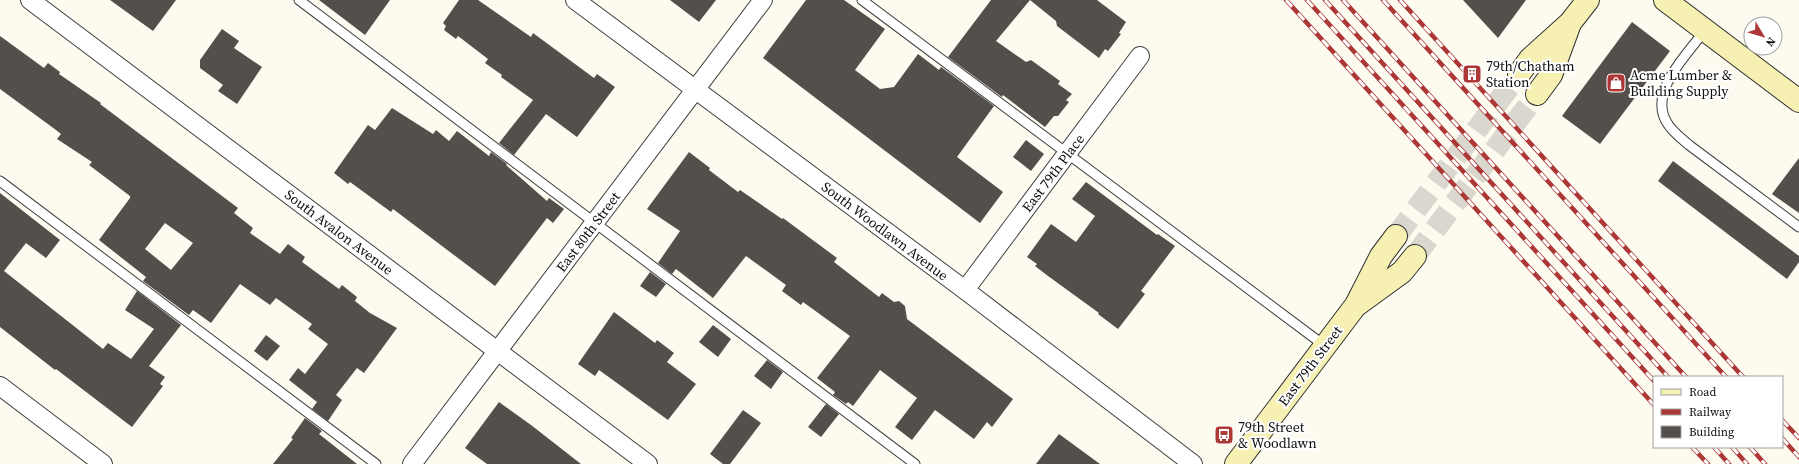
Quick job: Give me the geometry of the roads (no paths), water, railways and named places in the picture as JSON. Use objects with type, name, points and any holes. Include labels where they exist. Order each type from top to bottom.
[{"type":"main road","points":[[1519,74],[1530,59],[1570,23],[1588,0]]},
{"type":"main road","points":[[1665,0],[1799,101]]},
{"type":"main road","points":[[1537,94],[1552,75],[1570,23]]},
{"type":"main road","name":"East 79th Street","points":[[1236,464],[1356,305],[1381,256],[1396,236]]},
{"type":"main road","name":"East 79th Street","points":[[1356,305],[1402,272],[1415,256]]},
{"type":"street","name":"South Avalon Avenue","points":[[30,0],[648,464]]},
{"type":"street","name":"South Woodlawn Avenue","points":[[575,0],[965,290],[1193,464]]},
{"type":"street","name":"East 80th Street","points":[[412,464],[763,0]]},
{"type":"street","name":"East 79th Place","points":[[965,290],[1140,56]]},
{"type":"street","points":[[0,386],[102,464]]},
{"type":"lane","points":[[299,0],[915,464]]},
{"type":"lane","points":[[862,0],[1325,346]]},
{"type":"lane","points":[[1705,30],[1668,80],[1662,92],[1661,108],[1666,121],[1675,133],[1689,145],[1799,227]]},
{"type":"lane","points":[[0,181],[376,464]]},
{"type":"tunnel","points":[[1396,236],[1519,74]]},
{"type":"tunnel","points":[[1415,256],[1537,94]]},
{"type":"railway","points":[[1286,0],[1653,404]]},
{"type":"railway","points":[[1307,0],[1653,380]]},
{"type":"railway","points":[[1325,0],[1667,376]]},
{"type":"railway","points":[[1343,0],[1685,376]]},
{"type":"railway","points":[[1383,0],[1725,376]]},
{"type":"railway","points":[[1400,0],[1742,376]]},
{"type":"railway","points":[[1783,421],[1799,438]]},
{"type":"railway","points":[[1783,439],[1799,457]]},
{"type":"railway","points":[[1693,448],[1708,464]]},
{"type":"railway","points":[[1715,448],[1729,464]]},
{"type":"railway","points":[[1733,448],[1747,464]]},
{"type":"railway","points":[[1751,448],[1765,464]]},
{"type":"place","name":"79th/Chatham Station","points":[[1472,74]]},
{"type":"place","name":"Acme Lumber & Building Supply","points":[[1616,83]]},
{"type":"place","name":"79th Street & Woodlawn","points":[[1224,435]]}]
